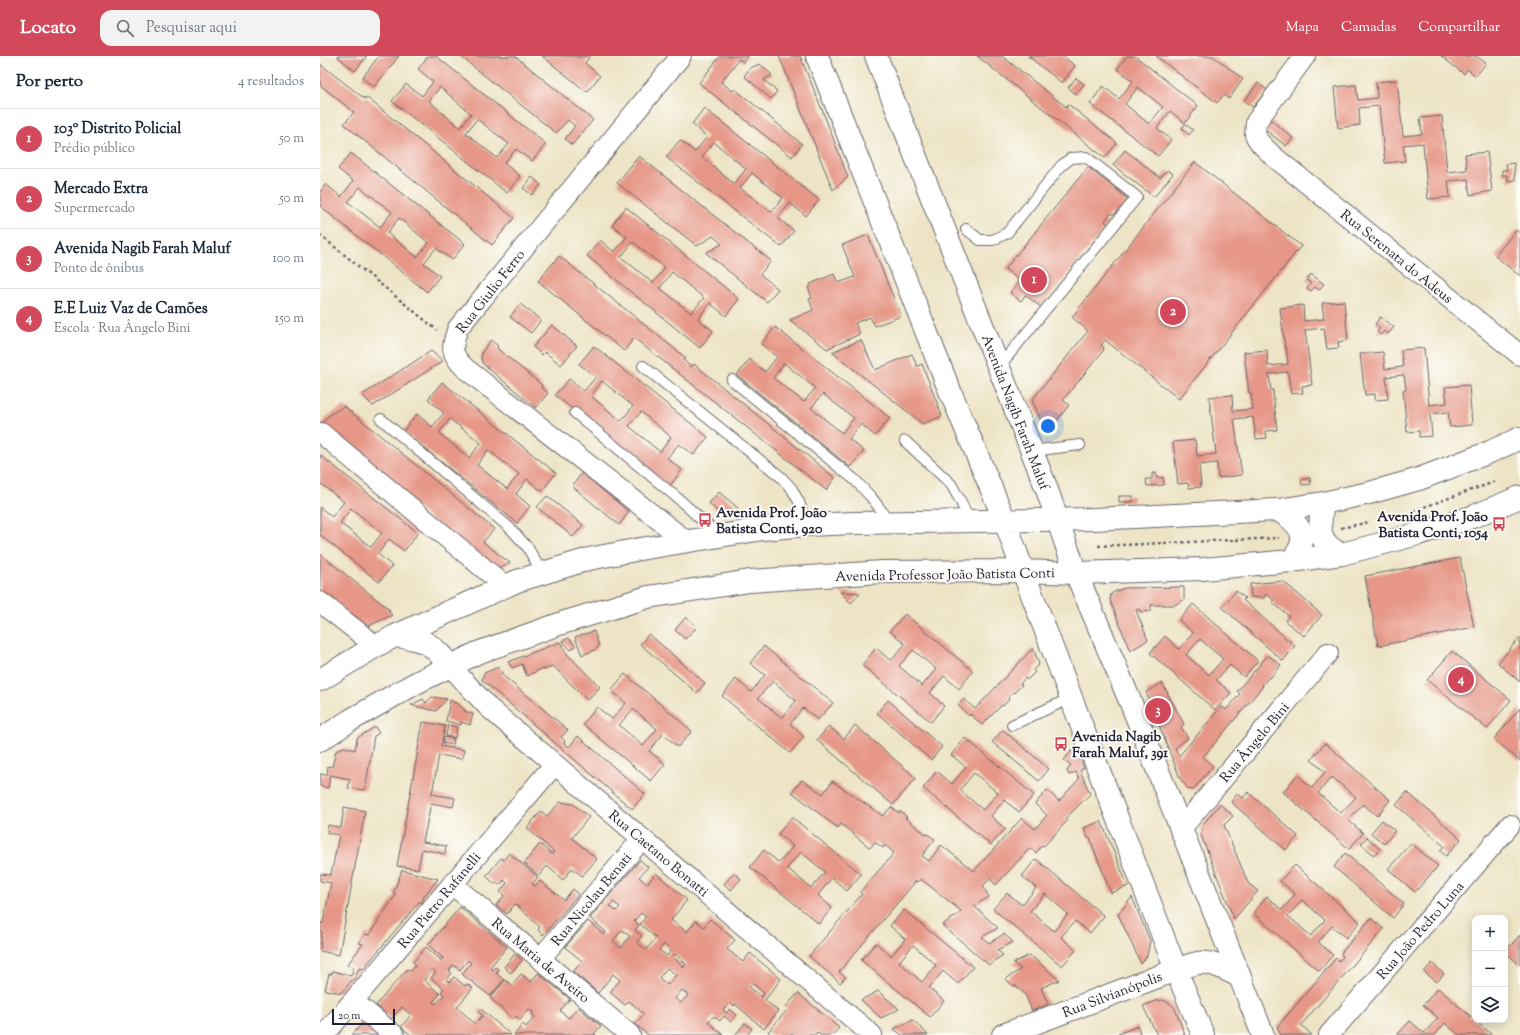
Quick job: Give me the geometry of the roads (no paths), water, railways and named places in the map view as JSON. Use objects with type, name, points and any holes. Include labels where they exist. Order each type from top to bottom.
[{"type":"main road","points":[[817,56],[947,384],[1005,520],[1071,698],[1176,970],[1204,1035]]},
{"type":"main road","name":"Avenida Nagib Farah Maluf","points":[[876,56],[1032,451],[1076,573],[1133,708],[1180,830],[1263,1035]]},
{"type":"main road","points":[[320,680],[395,636],[505,586],[589,559],[718,535],[807,525],[855,522],[1094,519],[1278,510],[1323,503],[1369,493],[1419,479],[1490,452],[1520,438]]},
{"type":"main road","name":"Avenida Professor João Batista Conti","points":[[320,740],[349,721],[416,683],[477,653],[562,623],[648,597],[750,581],[874,572],[1023,571],[1076,573],[1204,570],[1291,561],[1342,554],[1418,534],[1472,517],[1520,497]]},
{"type":"main road","points":[[1323,503],[1320,520],[1321,533],[1325,543],[1332,550],[1342,554]]},
{"type":"main road","points":[[1278,510],[1295,522],[1300,530],[1302,539],[1300,548],[1291,561]]},
{"type":"main road","points":[[395,636],[415,638],[427,642],[439,652],[451,667]]},
{"type":"main road","name":"Rua Silvianópolis","points":[[1003,1035],[1176,970],[1197,964],[1206,962],[1239,976]]},
{"type":"street","name":"Rua Giulio Ferro","points":[[681,56],[458,328],[452,343],[453,353],[458,362],[466,369],[686,541]]},
{"type":"street","name":"Rua Serenata do Adeus","points":[[1305,56],[1256,122],[1255,135],[1260,143],[1273,156],[1520,355]]},
{"type":"street","points":[[321,433],[505,586]]},
{"type":"street","points":[[320,602],[376,646]]},
{"type":"street","name":"Rua Ângelo Bini","points":[[1180,830],[1328,653]]},
{"type":"street","name":"Rua Caetano Bonatti","points":[[451,667],[488,708],[872,1035]]},
{"type":"street","name":"Rua Pietro Rafanelli","points":[[324,1035],[554,765]]},
{"type":"street","name":"Rua João Pedro Luna","points":[[1329,1035],[1510,825]]},
{"type":"street","name":"Rua Nicolau Benati","points":[[540,959],[642,839]]},
{"type":"street","name":"Rua Maria de Aveiro","points":[[452,884],[630,1035]]},
{"type":"street","points":[[353,1001],[394,1035]]},
{"type":"lane","points":[[966,229],[980,240],[993,240],[1007,234],[1061,166],[1071,158],[1086,158],[1136,197],[999,367]]},
{"type":"lane","points":[[643,366],[781,477],[792,489],[799,502],[807,525]]},
{"type":"lane","points":[[732,380],[855,480],[871,497],[890,522]]},
{"type":"lane","points":[[575,413],[681,501],[718,535]]},
{"type":"lane","points":[[381,419],[511,529],[528,548],[542,573]]},
{"type":"lane","points":[[905,441],[951,484],[961,502],[968,521]]},
{"type":"lane","points":[[1032,451],[1080,445]]},
{"type":"lane","points":[[1012,725],[1071,698]]},
{"type":"place","name":"103º Distrito Policial","points":[[1034,280]]},
{"type":"place","name":"Mercado Extra","points":[[1173,312]]},
{"type":"place","name":"Avenida Prof. João Batista Conti, 920","points":[[705,520]]},
{"type":"place","name":"Avenida Prof. João Batista Conti, 1054","points":[[1499,524]]},
{"type":"place","name":"E.E Luiz Vaz de Camões","points":[[1461,680]]},
{"type":"place","name":"Avenida Nagib Farah Maluf","points":[[1158,711]]},
{"type":"place","name":"Avenida Nagib Farah Maluf, 391","points":[[1061,744]]}]
